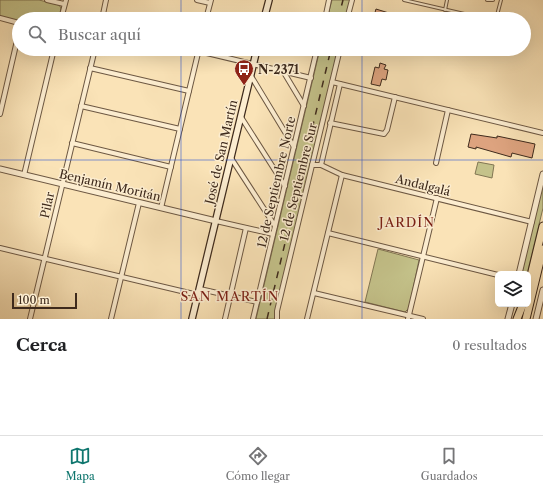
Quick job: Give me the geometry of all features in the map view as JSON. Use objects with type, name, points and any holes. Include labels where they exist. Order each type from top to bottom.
[{"type":"highway","points":[[531,276],[543,226]]},
{"type":"highway","points":[[526,319],[543,249]]},
{"type":"highway","points":[[517,319],[523,307]]},
{"type":"highway","points":[[521,319],[523,307]]},
{"type":"main road","points":[[266,12],[269,0]]},
{"type":"main road","name":"José de San Martín","points":[[192,319],[256,56]]},
{"type":"street","points":[[47,0],[65,2],[64,12]]},
{"type":"street","points":[[103,12],[106,0]]},
{"type":"street","points":[[197,0],[210,2],[208,12]]},
{"type":"street","points":[[326,12],[329,0]]},
{"type":"street","points":[[349,12],[352,0]]},
{"type":"street","points":[[0,18],[12,21]]},
{"type":"street","points":[[0,114],[13,56]]},
{"type":"street","points":[[24,175],[52,56]]},
{"type":"street","name":"Pilar","points":[[30,319],[93,56]]},
{"type":"street","points":[[161,208],[198,56]]},
{"type":"street","points":[[223,56],[311,78]]},
{"type":"street","name":"12 de Septiembre Norte","points":[[253,319],[316,56]]},
{"type":"street","name":"12 de Septiembre Sur","points":[[277,319],[277,311],[338,56]]},
{"type":"street","points":[[90,68],[189,92]]},
{"type":"street","points":[[283,71],[304,106]]},
{"type":"street","points":[[251,76],[294,147]]},
{"type":"street","points":[[332,82],[543,133]]},
{"type":"street","points":[[321,165],[340,84]]},
{"type":"street","points":[[330,122],[384,134],[387,130],[395,97]]},
{"type":"street","points":[[81,106],[180,129]]},
{"type":"street","points":[[436,163],[448,110]]},
{"type":"street","points":[[241,117],[285,186]]},
{"type":"street","points":[[72,143],[171,167]]},
{"type":"street","points":[[231,158],[275,226]]},
{"type":"street","name":"Andalgalá","points":[[312,165],[321,165],[342,175],[532,222]]},
{"type":"street","name":"Benjamín Moritán","points":[[0,169],[216,221]]},
{"type":"street","points":[[520,271],[543,174]]},
{"type":"street","points":[[307,319],[342,175]]},
{"type":"street","points":[[409,317],[437,198]]},
{"type":"street","points":[[111,319],[139,202]]},
{"type":"street","points":[[216,221],[274,234]]},
{"type":"street","points":[[225,319],[246,228]]},
{"type":"street","points":[[328,233],[495,274]]},
{"type":"street","points":[[0,248],[198,295]]},
{"type":"street","points":[[200,289],[257,302]]},
{"type":"street","points":[[536,319],[543,290]]},
{"type":"street","points":[[314,293],[409,317],[423,319]]},
{"type":"street","points":[[508,319],[511,307]]},
{"type":"lane","points":[[404,0],[454,12]]},
{"type":"lane","points":[[445,10],[448,0]]},
{"type":"lane","points":[[486,0],[493,0]]},
{"type":"lane","points":[[498,12],[501,0]]},
{"type":"shaded area","points":[[0,0],[39,0],[59,5],[61,8],[60,12],[12,12],[12,19],[0,16]]},
{"type":"shaded area","points":[[332,0],[350,0],[347,12],[329,12]]},
{"type":"shaded area","points":[[318,56],[336,56],[275,313],[275,319],[256,319]]},
{"type":"shaded area","points":[[478,162],[494,165],[492,178],[475,174]]},
{"type":"shaded area","points":[[543,184],[543,208],[528,271],[522,271]]},
{"type":"shaded area","points":[[378,249],[419,260],[409,308],[405,312],[365,302]]},
{"type":"building","points":[[376,9],[386,12],[375,12]]},
{"type":"building","points":[[380,63],[386,65],[384,69],[388,70],[386,80],[382,79],[380,86],[371,84],[375,67],[379,68]]},
{"type":"building","points":[[471,134],[497,138],[497,136],[535,144],[532,158],[512,153],[511,157],[476,147],[476,149],[468,147]]},
{"type":"railway","points":[[340,12],[343,0]]},
{"type":"railway","points":[[267,319],[329,56]]},
{"type":"place","name":"N-2371","points":[[244,86]]},
{"type":"district","name":"JARDÍN","points":[[407,222]]},
{"type":"district","name":"SAN MARTÍN","points":[[230,296]]}]
